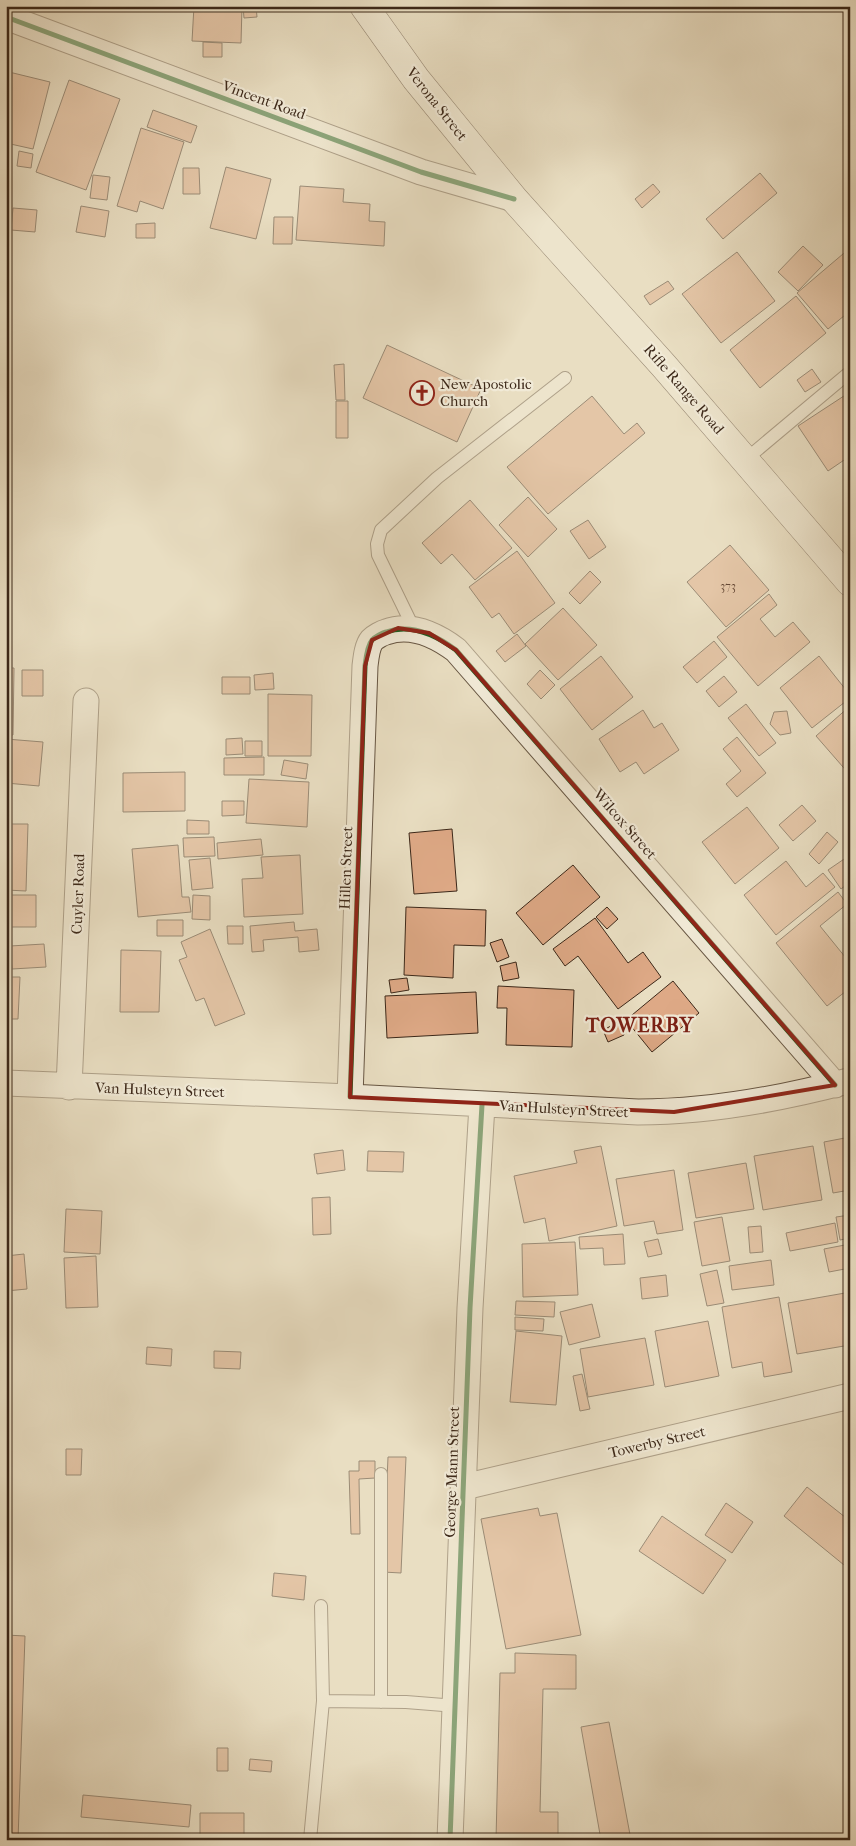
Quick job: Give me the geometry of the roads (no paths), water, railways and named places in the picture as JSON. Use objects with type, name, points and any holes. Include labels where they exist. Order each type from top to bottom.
[{"type":"main road","name":"Verona Street","points":[[364,6],[416,79],[514,199]]},
{"type":"main road","name":"Rifle Range Road","points":[[514,199],[664,366],[850,582]]},
{"type":"street","name":"Vincent Road","points":[[6,17],[421,172],[514,199]]},
{"type":"street","name":"Wilcox Street","points":[[372,640],[398,628],[414,629],[429,633],[456,650],[842,1083]]},
{"type":"street","name":"Hillen Street","points":[[350,1097],[365,666],[367,652],[372,640]]},
{"type":"street","name":"Cuyler Road","points":[[69,1087],[86,700]]},
{"type":"street","name":"Van Hulsteyn Street","points":[[6,1083],[350,1097],[638,1112],[674,1112],[752,1102],[842,1083]]},
{"type":"street","name":"George Mann Street","points":[[450,1840],[470,1308],[482,1105]]},
{"type":"street","name":"Towerby Street","points":[[464,1487],[850,1396]]},
{"type":"lane","points":[[745,460],[850,372]]},
{"type":"lane","points":[[414,629],[378,555],[377,544],[381,530],[436,478],[564,378]]},
{"type":"lane","points":[[381,1474],[381,1702]]},
{"type":"lane","points":[[310,1840],[323,1701],[320,1606]]},
{"type":"lane","points":[[323,1701],[456,1706]]},
{"type":"place","name":"New Apostolic Church","points":[[422,393]]},
{"type":"district","name":"TOWERBY","points":[[640,1025]]}]
